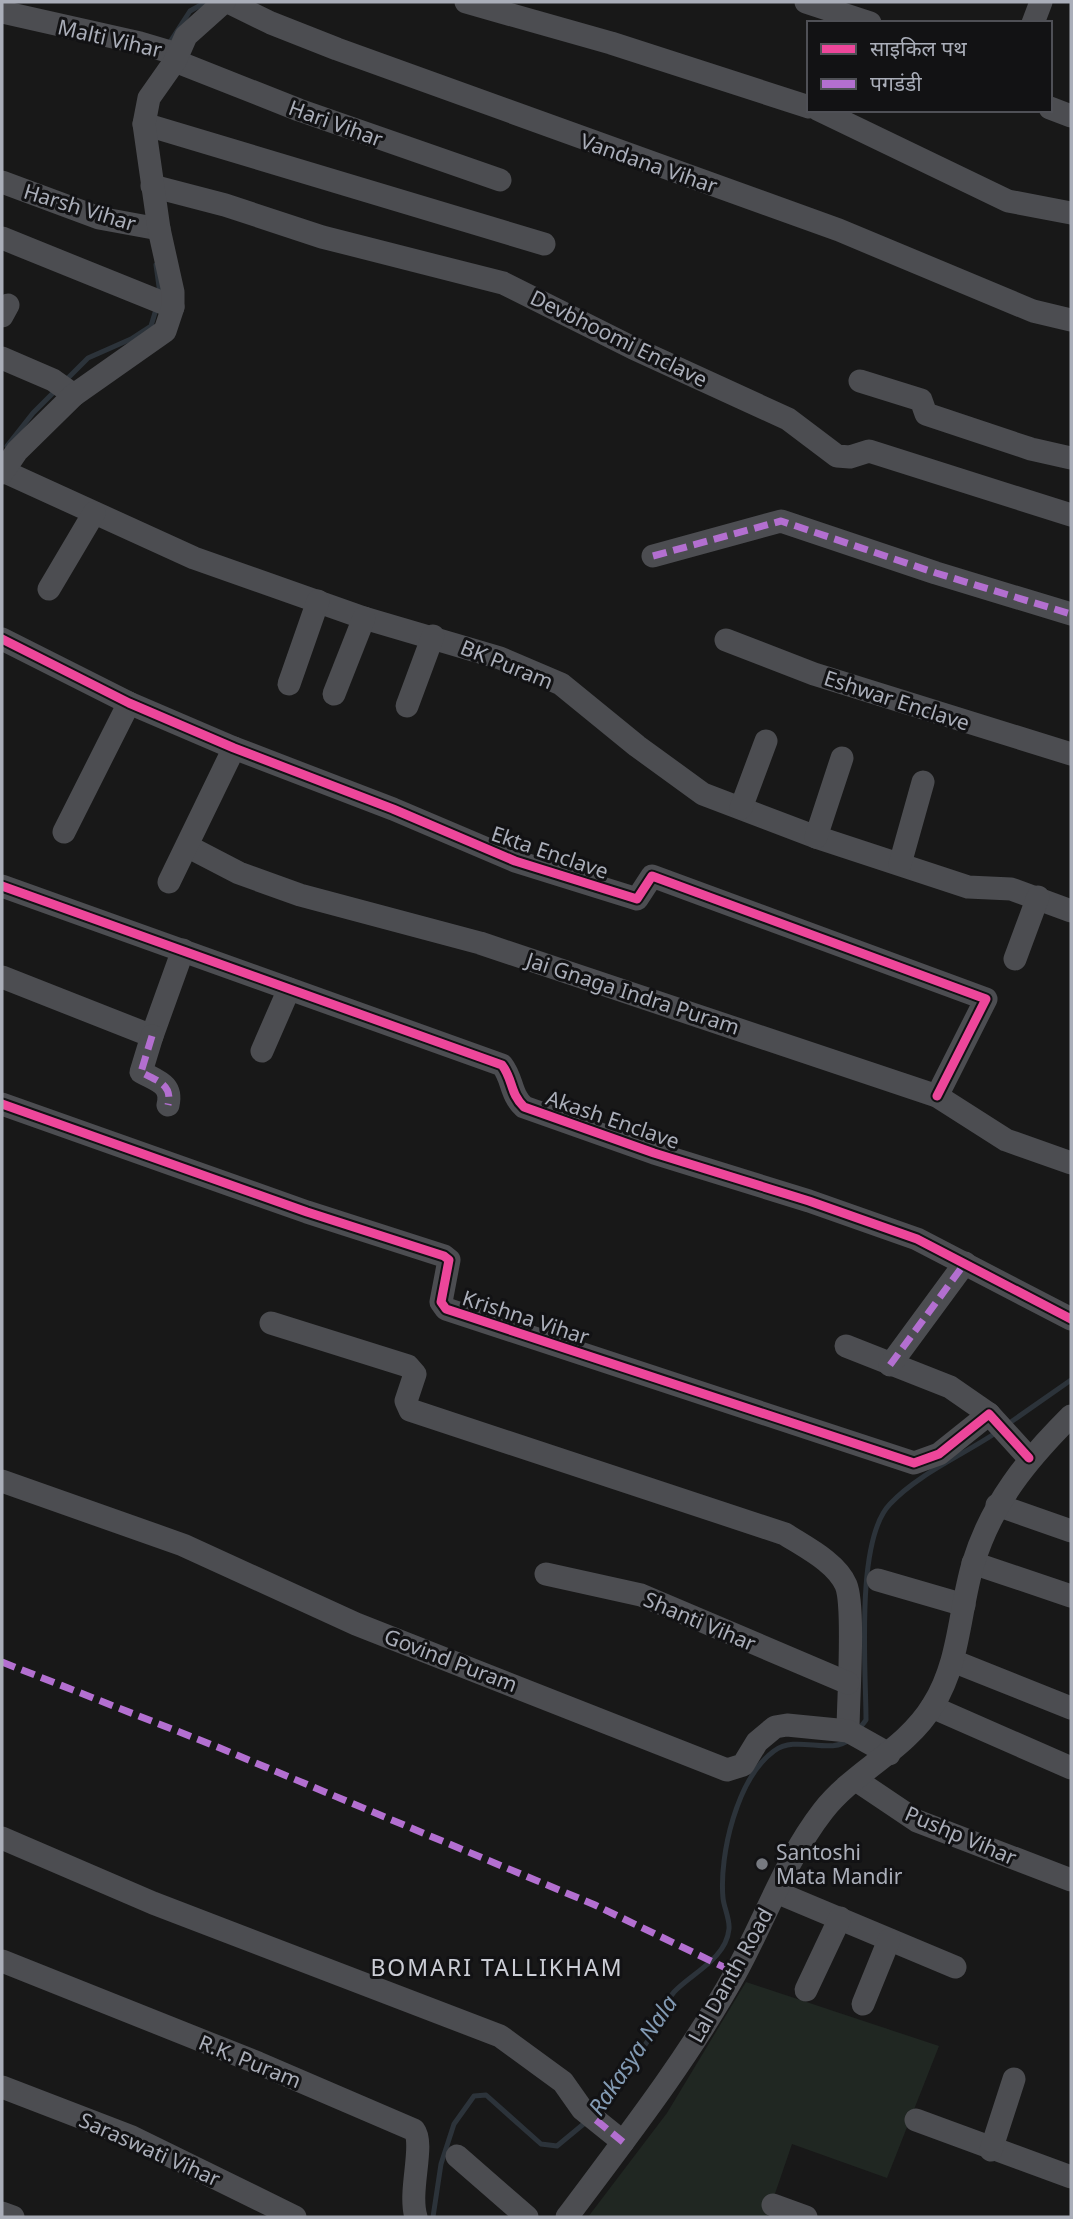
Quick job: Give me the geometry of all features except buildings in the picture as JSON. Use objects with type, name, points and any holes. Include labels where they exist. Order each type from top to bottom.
[{"type":"street","points":[[2,472],[10,447],[65,388],[164,331],[163,304],[173,292],[150,228],[152,186],[144,124],[149,98],[176,57],[186,36],[226,2]]},
{"type":"street","name":"Vandana Vihar","points":[[226,2],[337,49],[839,230],[1033,311],[1071,320]]},
{"type":"street","points":[[466,2],[664,59],[807,106]]},
{"type":"street","points":[[806,2],[864,21]]},
{"type":"street","points":[[1034,21],[1041,2]]},
{"type":"street","name":"Malti Vihar","points":[[2,12],[140,43],[176,57]]},
{"type":"street","name":"Hari Vihar","points":[[176,57],[299,110],[500,180]]},
{"type":"street","points":[[1052,109],[1071,116]]},
{"type":"street","points":[[823,112],[1008,201],[1071,213]]},
{"type":"street","points":[[144,124],[544,244]]},
{"type":"street","name":"Harsh Vihar","points":[[2,182],[99,218],[150,228]]},
{"type":"street","name":"Devbhoomi Enclave","points":[[152,186],[225,205],[322,237],[503,283],[633,348],[788,419],[837,456],[850,457],[869,452],[1071,515]]},
{"type":"street","points":[[2,238],[163,304]]},
{"type":"street","points":[[2,358],[65,388]]},
{"type":"street","points":[[860,382],[921,400],[926,414],[1031,449],[1071,458]]},
{"type":"street","name":"BK Puram","points":[[2,472],[194,558],[364,618],[433,636],[500,658],[561,684],[637,746],[704,794],[816,837],[968,887],[1011,889],[1069,904]]},
{"type":"street","points":[[49,589],[94,513]]},
{"type":"street","points":[[653,556],[781,521],[936,573],[1071,614]]},
{"type":"street","points":[[289,684],[318,601]]},
{"type":"street","points":[[334,694],[364,618]]},
{"type":"street","points":[[407,706],[433,636]]},
{"type":"street","name":"Ekta Enclave","points":[[2,639],[129,703],[234,748],[537,869],[636,899],[652,876],[986,999],[937,1096]]},
{"type":"street","name":"Eshwar Enclave","points":[[726,640],[814,674],[1071,754]]},
{"type":"street","points":[[64,832],[129,703]]},
{"type":"street","points":[[741,808],[766,741]]},
{"type":"street","points":[[169,882],[234,748]]},
{"type":"street","points":[[816,837],[842,758]]},
{"type":"street","points":[[900,864],[923,782]]},
{"type":"street","name":"Jai Gnaga Indra Puram","points":[[187,846],[239,873],[300,895],[480,943],[937,1096],[1006,1140],[1071,1163]]},
{"type":"street","name":"Akash Enclave","points":[[2,886],[502,1065],[509,1074],[515,1098],[524,1107],[654,1153],[809,1201],[917,1239],[1071,1319]]},
{"type":"street","points":[[1015,959],[1038,897]]},
{"type":"street","points":[[167,1105],[171,1094],[168,1087],[141,1072],[183,950]]},
{"type":"street","points":[[2,977],[152,1036]]},
{"type":"street","points":[[262,1051],[289,989]]},
{"type":"street","name":"Krishna Vihar","points":[[2,1104],[307,1212],[444,1256],[449,1260],[441,1302],[446,1310],[793,1422],[892,1458],[915,1463],[939,1454],[996,1422]]},
{"type":"street","points":[[890,1365],[965,1263]]},
{"type":"street","points":[[271,1323],[408,1366],[415,1374],[406,1401],[410,1410],[785,1534],[817,1554],[846,1586],[849,1612],[848,1683],[857,1735]]},
{"type":"street","points":[[846,1346],[950,1387],[996,1422],[1029,1458]]},
{"type":"street","name":"Lal Danth Road","points":[[567,2217],[685,2056],[736,1973],[799,1846],[825,1809],[888,1754],[932,1707],[953,1661],[974,1563],[997,1505],[1029,1458],[1071,1416]]},
{"type":"street","name":"Govind Puram","points":[[2,1481],[183,1545],[356,1624],[727,1770],[743,1765],[757,1742],[775,1727],[787,1725],[857,1735],[888,1754]]},
{"type":"street","points":[[997,1505],[1071,1531]]},
{"type":"street","points":[[974,1563],[1071,1596]]},
{"type":"street","name":"Shanti Vihar","points":[[546,1574],[641,1595],[848,1683]]},
{"type":"street","points":[[878,1580],[964,1605]]},
{"type":"street","points":[[953,1661],[1071,1708]]},
{"type":"street","points":[[932,1707],[1071,1768]]},
{"type":"street","name":"Pushp Vihar","points":[[856,1780],[917,1821],[1071,1880]]},
{"type":"street","points":[[2,1838],[153,1903],[487,2030],[516,2046],[564,2082],[589,2115],[623,2142]]},
{"type":"street","points":[[776,1892],[956,1967]]},
{"type":"street","points":[[806,1990],[840,1918]]},
{"type":"street","points":[[863,2004],[889,1940]]},
{"type":"street","name":"R.K. Puram","points":[[2,1961],[258,2063],[414,2130],[420,2140],[412,2197],[416,2217]]},
{"type":"street","points":[[992,2150],[1014,2078]]},
{"type":"street","name":"Saraswati Vihar","points":[[2,2087],[132,2137],[296,2217]]},
{"type":"street","points":[[916,2120],[1071,2177]]},
{"type":"street","points":[[457,2157],[527,2217]]},
{"type":"street","points":[[773,2205],[806,2217]]},
{"type":"street","points":[[2,2213],[13,2217]]},
{"type":"shaded area","points":[[746,1982],[939,2046],[887,2178],[792,2144],[767,2217],[588,2217],[667,2113]]},
{"type":"waterway","points":[[170,42],[190,11],[206,2]]},
{"type":"waterway","points":[[156,265],[160,294]]},
{"type":"waterway","points":[[65,381],[88,358],[131,339],[151,326],[157,306]]},
{"type":"waterway","points":[[7,446],[33,413],[56,390]]},
{"type":"waterway","name":"Rakasya Nala","points":[[1008,1424],[1071,1380]]},
{"type":"waterway","name":"Rakasya Nala","points":[[859,1729],[866,1720],[864,1639],[867,1575],[871,1546],[879,1522],[890,1504],[914,1483],[997,1432]]},
{"type":"waterway","name":"Rakasya Nala","points":[[595,2111],[648,2040],[674,1992],[707,1965],[727,1940],[729,1925],[723,1898],[724,1861],[733,1818],[750,1779],[761,1763],[783,1746],[833,1746],[850,1739]]},
{"type":"waterway","name":"Rakasya Nala","points":[[433,2217],[441,2164],[454,2124],[474,2096],[486,2095],[541,2144],[557,2146],[586,2122]]},
{"type":"marked path","points":[[653,556],[781,521],[936,573],[1071,614]]},
{"type":"marked path","points":[[152,1036],[141,1072],[166,1088],[168,1105]]},
{"type":"marked path","points":[[890,1365],[965,1263]]},
{"type":"marked path","points":[[2,1662],[220,1748],[595,1905],[736,1973]]},
{"type":"marked path","points":[[596,2120],[623,2142]]},
{"type":"cycle path","points":[[2,639],[129,703],[515,861],[637,899],[652,876],[986,999],[937,1096]]},
{"type":"cycle path","points":[[2,886],[502,1065],[516,1097],[524,1107],[654,1153],[809,1201],[917,1239],[1071,1319]]},
{"type":"cycle path","points":[[2,1104],[307,1212],[444,1256],[449,1260],[441,1302],[446,1309],[914,1463],[939,1454],[989,1414],[1029,1458]]},
{"type":"place","name":"Santoshi Mata Mandir","points":[[762,1864]]},
{"type":"district","name":"BOMARI TALLIKHAM","points":[[497,1967]]}]
